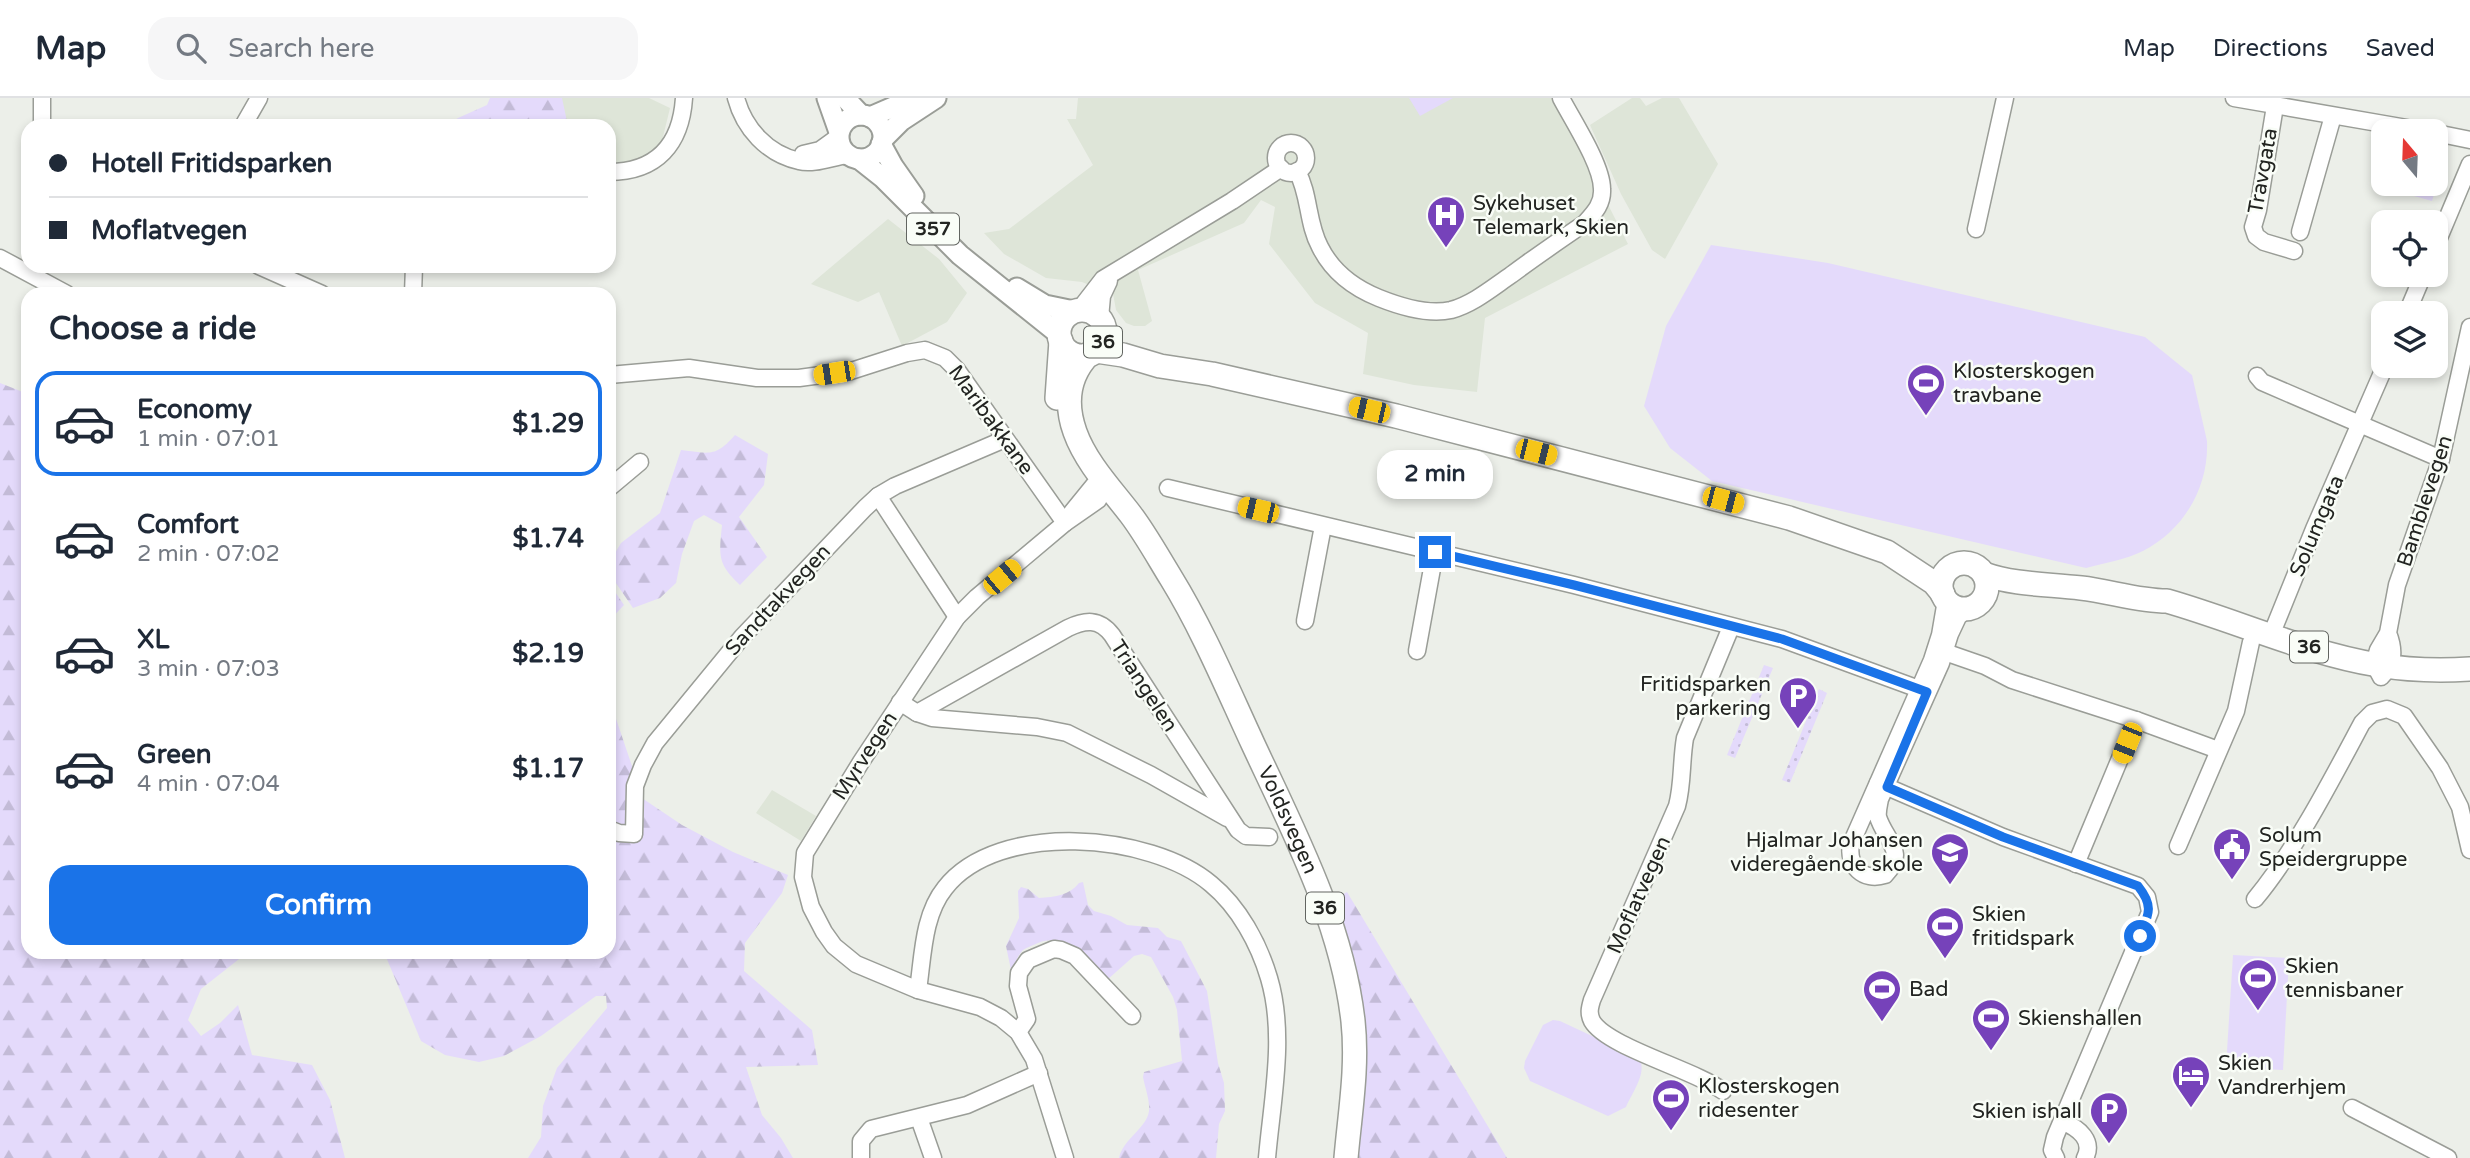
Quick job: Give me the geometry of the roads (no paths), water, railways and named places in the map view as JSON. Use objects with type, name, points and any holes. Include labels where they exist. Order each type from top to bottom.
[{"type":"highway","name":"36","points":[[1089,316],[1104,341],[1093,353]]},
{"type":"highway","name":"36","points":[[1212,374],[1133,344],[1089,316],[1061,323],[1060,338],[1073,354],[1123,355],[1160,366],[1212,374],[1422,423],[1746,507],[1852,538],[1891,555],[1960,600],[2047,586]]},
{"type":"highway","name":"Voldsvegen","points":[[1060,338],[1057,391],[1059,413],[1071,447],[1101,488],[1144,534],[1179,592],[1292,828],[1332,930],[1345,974],[1354,1037],[1354,1077],[1346,1158]]},
{"type":"highway","name":"Voldsvegen","points":[[1093,353],[1075,371],[1069,405],[1082,447],[1101,488]]},
{"type":"highway","name":"36","points":[[1891,555],[1950,569],[1959,564],[1971,564],[1984,574],[1996,578],[2081,588],[2151,601],[2167,601],[2421,680],[2470,678]]},
{"type":"highway","points":[[1950,569],[1943,578],[1960,600],[1987,587],[1984,574]]},
{"type":"highway","name":"36","points":[[2382,670],[2470,669]]},
{"type":"main road","name":"357","points":[[827,98],[839,134],[840,146],[883,177],[960,255],[1060,338]]},
{"type":"main road","name":"357","points":[[845,98],[878,124],[882,142],[901,179],[947,230],[995,271],[1035,300],[1089,316]]},
{"type":"main road","points":[[839,134],[847,120],[866,116],[914,98]]},
{"type":"main road","points":[[853,157],[871,157],[901,121],[936,98]]},
{"type":"street","points":[[42,98],[42,119]]},
{"type":"street","points":[[247,119],[259,98]]},
{"type":"street","points":[[616,171],[637,169],[661,155],[678,131],[684,98]]},
{"type":"street","points":[[736,98],[742,115],[756,137],[779,153],[799,161],[853,157]]},
{"type":"street","points":[[1089,316],[1119,269],[1289,170],[1305,189],[1311,228],[1321,249],[1338,272],[1356,288],[1387,301],[1429,310],[1450,310],[1481,296],[1585,223],[1597,209],[1602,190],[1600,176],[1561,98]]},
{"type":"street","points":[[1976,229],[2005,98]]},
{"type":"street","points":[[2234,98],[2371,122]]},
{"type":"street","name":"Travgata","points":[[2275,106],[2253,227],[2256,236],[2264,242],[2294,251]]},
{"type":"street","points":[[2300,232],[2333,116]]},
{"type":"street","points":[[779,153],[808,153],[820,150],[839,134]]},
{"type":"street","points":[[2448,135],[2470,140]]},
{"type":"street","points":[[2448,216],[2470,164]]},
{"type":"street","points":[[0,258],[21,269]]},
{"type":"street","points":[[28,273],[54,287]]},
{"type":"street","points":[[275,273],[306,287]]},
{"type":"street","name":"Bamblevegen","points":[[2382,670],[2393,652],[2388,633],[2397,585],[2441,459],[2470,327]]},
{"type":"street","name":"Maribakkane","points":[[616,374],[690,368],[757,378],[799,378],[851,371],[916,351],[933,351],[957,370],[1065,523]]},
{"type":"street","points":[[2257,376],[2262,382],[2441,459]]},
{"type":"street","name":"Solumgata","points":[[2274,628],[2380,378]]},
{"type":"street","name":"Sandtakvegen","points":[[616,832],[634,834],[635,786],[655,743],[742,637],[841,532],[878,496],[909,479],[1005,439]]},
{"type":"street","points":[[616,482],[640,462]]},
{"type":"street","name":"Myrvegen","points":[[1018,1032],[1002,1018],[980,1007],[918,990],[871,972],[845,957],[816,919],[803,877],[803,858],[808,845],[957,617],[1065,523],[1076,505],[1101,488]]},
{"type":"street","points":[[1168,488],[1574,585],[1782,639],[1923,690]]},
{"type":"street","points":[[878,496],[957,617]]},
{"type":"street","points":[[1306,621],[1324,526]]},
{"type":"street","points":[[1417,651],[1435,552]]},
{"type":"street","points":[[1882,785],[1877,815],[1895,855],[1888,872],[1881,877],[1871,878],[1857,870],[1852,861],[1850,852],[1854,833],[1882,785],[1960,600]]},
{"type":"street","name":"Triangelen","points":[[917,713],[1068,628],[1083,621],[1097,622],[1112,635],[1229,819],[1246,836],[1269,837]]},
{"type":"street","name":"Moflatvegen","points":[[1723,1091],[1709,1081],[1653,1059],[1603,1032],[1593,1023],[1589,1012],[1677,806],[1682,788],[1685,738],[1731,627]]},
{"type":"street","points":[[2178,846],[2239,702],[2251,642]]},
{"type":"street","points":[[1940,650],[1985,666],[2012,680],[2218,750]]},
{"type":"street","name":"Triangelen","points":[[900,702],[917,713],[939,719],[1037,727],[1067,733],[1151,775],[1229,819]]},
{"type":"street","points":[[2255,899],[2270,881],[2362,723],[2372,713],[2387,709],[2404,716],[2440,768],[2460,807],[2470,850]]},
{"type":"street","points":[[2076,864],[2136,720]]},
{"type":"street","points":[[1882,785],[2003,837],[2138,886],[2147,897],[2150,912],[2052,1150],[2056,1158]]},
{"type":"street","points":[[918,990],[926,937],[935,902],[953,879],[987,857],[1022,847],[1088,842],[1127,847],[1178,863],[1212,884],[1230,905],[1249,931],[1270,979],[1277,1035],[1266,1158]]},
{"type":"street","points":[[1065,1158],[1030,1049],[1018,1032],[1027,1019],[1018,986],[1019,972],[1028,960],[1054,949],[1068,952],[1075,956],[1132,1016]]},
{"type":"street","points":[[861,1158],[860,1146],[867,1132],[882,1125],[967,1105],[1038,1073]]},
{"type":"street","points":[[2351,1108],[2448,1158]]},
{"type":"street","points":[[919,1118],[933,1158]]},
{"type":"street","points":[[2063,1122],[2084,1136],[2088,1149],[2085,1158]]},
{"type":"place","name":"Sykehuset Telemark, Skien","points":[[1446,249]]},
{"type":"place","name":"Klosterskogen travbane","points":[[1926,417]]},
{"type":"place","name":"Fritidsparken parkering","points":[[1798,730]]},
{"type":"place","name":"Solum Speidergruppe","points":[[2232,881]]},
{"type":"place","name":"Hjalmar Johansen videregående skole","points":[[1950,886]]},
{"type":"place","name":"Skien fritidspark","points":[[1945,960]]},
{"type":"place","name":"Skien tennisbaner","points":[[2258,1012]]},
{"type":"place","name":"Bad","points":[[1882,1023]]},
{"type":"place","name":"Skienshallen","points":[[1991,1052]]},
{"type":"place","name":"Skien Vandrerhjem","points":[[2191,1109]]},
{"type":"place","name":"Klosterskogen ridesenter","points":[[1671,1132]]},
{"type":"place","name":"Skien ishall","points":[[2109,1145]]}]
